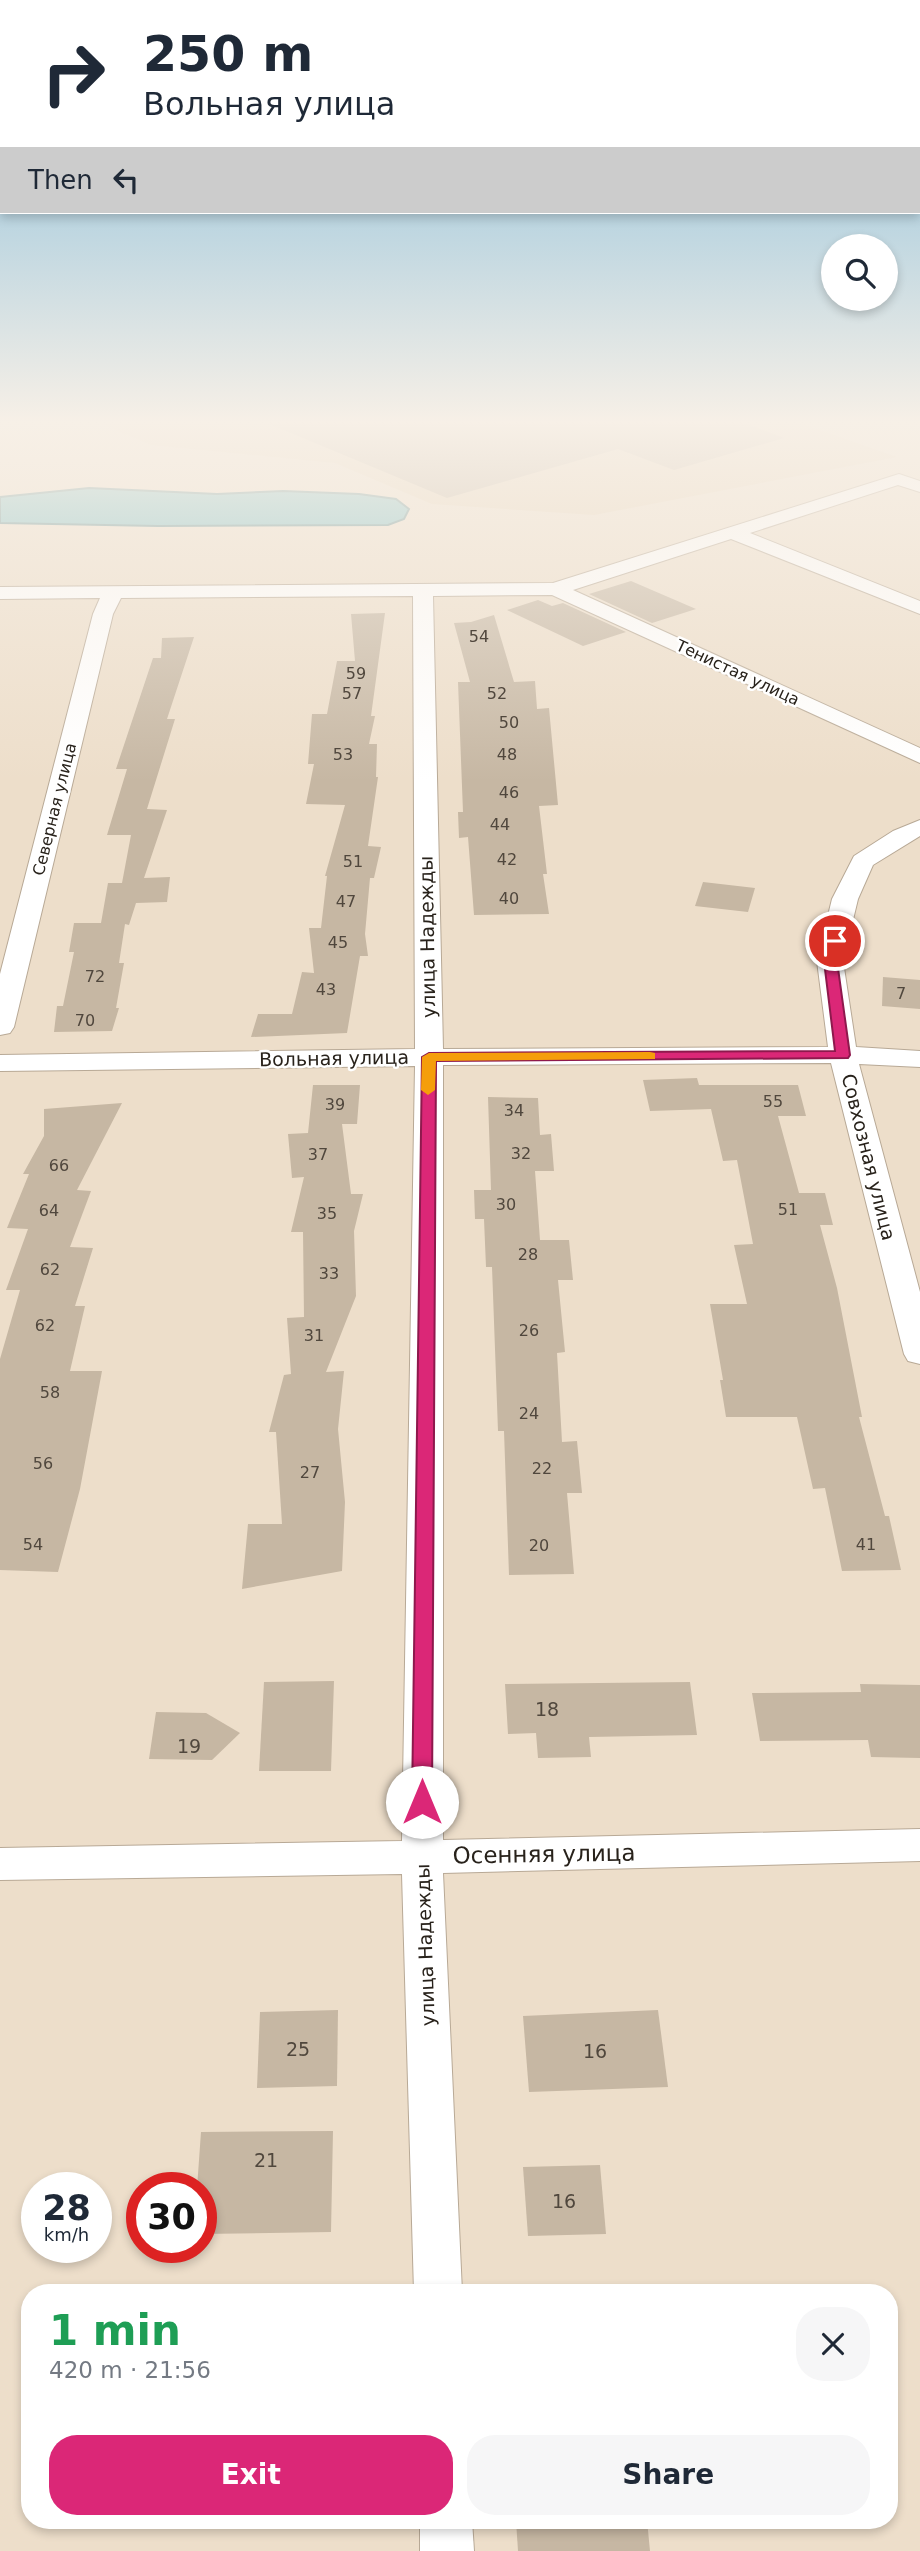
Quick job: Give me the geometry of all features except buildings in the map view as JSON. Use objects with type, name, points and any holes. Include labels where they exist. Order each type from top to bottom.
[{"type":"street","points":[[0,593],[555,589],[701,542]]},
{"type":"street","points":[[757,542],[920,608]]},
{"type":"street","name":"Тенистая улица","points":[[555,589],[920,756]]},
{"type":"street","name":"улица Надежды","points":[[422,590],[429,1057],[422,1857],[438,2284]]},
{"type":"street","name":"Северная улица","points":[[0,1027],[103,614],[113,593]]},
{"type":"street","name":"Совхозная улица","points":[[920,827],[863,861],[845,899],[830,961],[843,1055],[920,1354]]},
{"type":"street","name":"Вольная улица","points":[[0,1063],[843,1055],[920,1059]]},
{"type":"street","name":"Осенняя улица","points":[[0,1864],[422,1857],[920,1844]]},
{"type":"street","points":[[446,2529],[447,2551]]},
{"type":"slow traffic","points":[[428,1090],[429,1057],[650,1056]]},
{"type":"route","points":[[422,1802],[429,1057],[843,1055],[830,961],[835,941]]}]
